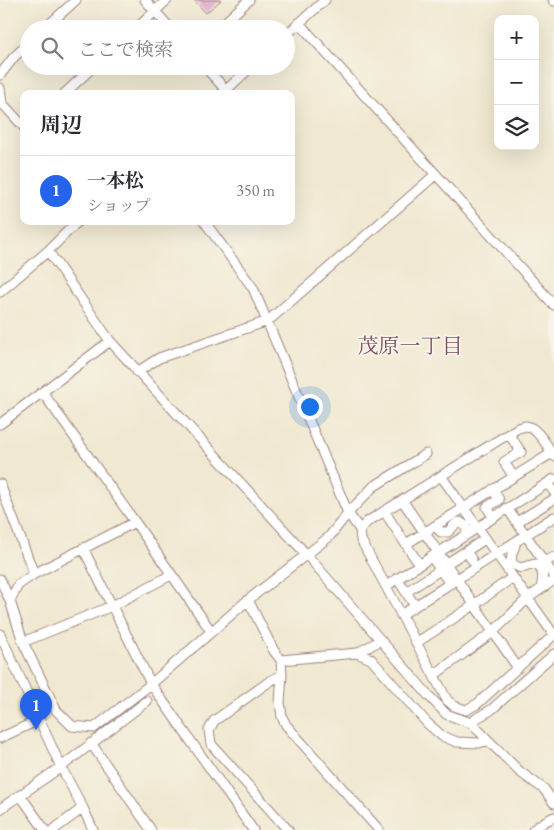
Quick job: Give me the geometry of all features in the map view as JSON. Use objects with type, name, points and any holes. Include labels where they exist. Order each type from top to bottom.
[{"type":"street","points":[[145,0],[163,20]]},
{"type":"street","points":[[146,20],[167,0]]},
{"type":"street","points":[[227,20],[249,0]]},
{"type":"street","points":[[295,26],[325,0]]},
{"type":"street","points":[[53,20],[70,2]]},
{"type":"street","points":[[298,23],[554,305]]},
{"type":"street","points":[[0,75],[20,51]]},
{"type":"street","points":[[68,90],[84,75]]},
{"type":"street","points":[[211,75],[222,90]]},
{"type":"street","points":[[226,90],[242,75]]},
{"type":"street","points":[[0,88],[2,103],[20,123]]},
{"type":"street","points":[[137,372],[159,358],[268,321],[435,175]]},
{"type":"street","points":[[0,292],[48,251],[74,225]]},
{"type":"street","points":[[207,225],[253,288],[348,513],[360,530],[361,540],[401,615],[447,700],[454,706],[466,710],[477,704],[554,635],[441,476]]},
{"type":"street","points":[[48,251],[110,342],[306,554],[429,696],[446,714],[471,723],[520,772],[544,789],[554,803]]},
{"type":"street","points":[[0,424],[110,342]]},
{"type":"street","points":[[43,393],[211,632]]},
{"type":"street","points":[[360,530],[367,522],[384,511],[518,428],[525,426],[532,428],[553,454],[406,544]]},
{"type":"street","points":[[509,434],[521,452],[504,462],[514,477]]},
{"type":"street","points":[[0,579],[10,601],[24,642],[56,710],[72,726],[94,728],[151,684],[248,600],[329,537],[348,513],[373,487],[426,454]]},
{"type":"street","points":[[386,586],[551,481],[554,492]]},
{"type":"street","points":[[0,484],[34,574]]},
{"type":"street","points":[[493,489],[499,500],[487,507],[493,517]]},
{"type":"street","points":[[518,522],[554,499]]},
{"type":"street","points":[[402,500],[424,533],[434,554],[453,581],[474,604],[518,668]]},
{"type":"street","points":[[434,675],[493,632],[528,598],[554,578],[507,508]]},
{"type":"street","points":[[384,511],[420,564]]},
{"type":"street","points":[[401,615],[554,517]]},
{"type":"street","points":[[10,601],[18,585],[34,574],[135,522]]},
{"type":"street","points":[[436,526],[442,532],[448,532],[454,524],[460,522],[466,526],[467,533]]},
{"type":"street","points":[[406,592],[428,582],[443,567],[486,538]]},
{"type":"street","points":[[516,542],[511,562],[517,567],[523,568],[536,564],[541,568],[543,575],[541,589]]},
{"type":"street","points":[[83,548],[151,684],[253,830]]},
{"type":"street","points":[[466,551],[472,560]]},
{"type":"street","points":[[545,562],[554,557]]},
{"type":"street","points":[[24,642],[112,606],[171,575]]},
{"type":"street","points":[[416,643],[512,577]]},
{"type":"street","points":[[398,578],[415,606]]},
{"type":"street","points":[[248,600],[274,651],[281,660],[280,702],[282,716],[286,725],[379,830]]},
{"type":"street","points":[[0,634],[60,767],[93,830]]},
{"type":"street","points":[[281,660],[358,653],[381,640]]},
{"type":"street","points":[[358,653],[371,659],[427,723],[442,736],[457,742],[479,743],[488,740]]},
{"type":"street","points":[[471,723],[491,710],[554,654]]},
{"type":"street","points":[[0,660],[10,656]]},
{"type":"street","points":[[282,675],[270,681],[214,721],[209,730],[211,744],[288,830]]},
{"type":"street","points":[[0,810],[147,701]]},
{"type":"street","points":[[0,738],[39,720]]},
{"type":"street","points":[[91,743],[151,830]]},
{"type":"street","points":[[20,795],[45,830]]},
{"type":"street","points":[[53,830],[83,808]]},
{"type":"street","points":[[533,830],[554,817]]},
{"type":"building","points":[[194,0],[221,0],[206,13]]},
{"type":"place","name":"一本松","points":[[36,730]]},
{"type":"district","name":"茂原一丁目","points":[[410,346]]}]
